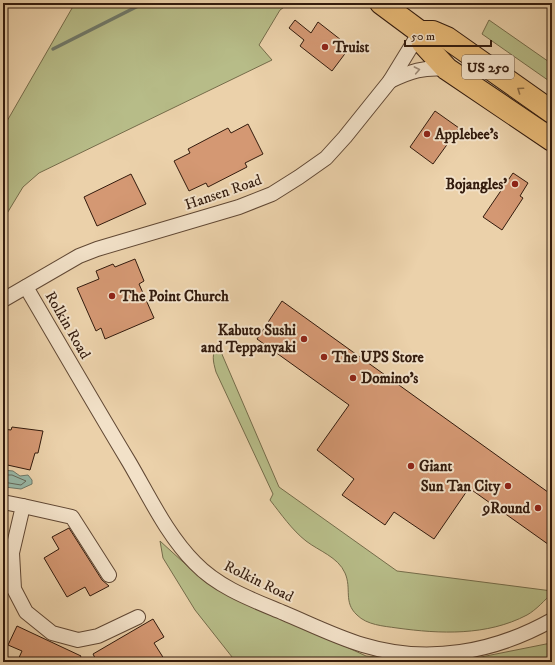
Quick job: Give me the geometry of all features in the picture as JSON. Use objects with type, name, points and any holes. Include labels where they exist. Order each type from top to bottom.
[{"type":"highway","name":"US 250","points":[[381,3],[420,32],[433,32],[447,38],[552,112]]},
{"type":"highway","name":"US 250","points":[[420,32],[423,43],[447,69],[552,140]]},
{"type":"street","name":"Hansen Road","points":[[3,300],[79,256],[97,248],[239,207],[272,194],[326,158],[390,81],[420,32]]},
{"type":"street","points":[[390,81],[411,71],[429,68],[447,69]]},
{"type":"street","name":"Rolkin Road","points":[[26,287],[170,532],[196,564],[218,582],[240,595],[329,632],[363,645],[394,652],[449,654],[479,650],[509,640],[552,620]]},
{"type":"street","points":[[3,502],[72,517],[109,575]]},
{"type":"street","points":[[23,506],[12,553],[14,589],[26,612],[52,633],[78,640],[98,636],[138,617]]},
{"type":"green space","points":[[75,3],[290,3],[280,10],[259,45],[272,60],[39,173],[23,187],[3,220],[3,128]]},
{"type":"green space","points":[[489,20],[552,64],[552,83],[482,34]]},
{"type":"green space","points":[[218,345],[279,487],[397,571],[552,591],[552,593],[537,608],[527,615],[512,622],[480,630],[446,632],[413,630],[386,627],[361,618],[350,605],[347,579],[342,567],[333,558],[311,545],[301,537],[270,500],[273,494],[216,372],[213,358],[214,351]]},
{"type":"green space","points":[[160,541],[205,582],[366,656],[436,662],[236,662],[195,610],[163,558]]},
{"type":"green space","points":[[551,643],[552,662],[456,662]]},
{"type":"water","points":[[3,470],[13,471],[20,476],[28,475],[32,480],[32,484],[21,489],[5,487],[3,485]]},
{"type":"building","name":"Truist","points":[[295,20],[311,33],[318,22],[350,47],[332,71],[300,46],[304,40],[289,28]]},
{"type":"building","points":[[435,111],[459,128],[433,164],[410,147]]},
{"type":"building","points":[[248,124],[263,154],[245,163],[247,167],[208,187],[206,183],[189,191],[174,161],[190,153],[188,149],[228,128],[231,133]]},
{"type":"building","points":[[513,173],[528,183],[520,196],[523,198],[502,230],[483,217]]},
{"type":"building","points":[[131,174],[146,204],[97,226],[84,197]]},
{"type":"building","name":"The Point Church","points":[[135,259],[144,281],[139,284],[154,318],[105,339],[101,328],[96,331],[77,288],[99,279],[96,271],[113,264],[115,267]]},
{"type":"building","name":"Giant","points":[[282,301],[552,495],[552,547],[469,488],[434,539],[394,512],[385,525],[342,495],[354,479],[317,450],[349,405],[257,339]]},
{"type":"building","points":[[12,427],[43,431],[38,453],[35,453],[30,470],[3,464],[3,429],[11,430]]},
{"type":"building","points":[[69,528],[102,580],[109,586],[90,596],[85,587],[67,597],[44,558],[59,549],[52,537]]},
{"type":"building","points":[[153,619],[164,637],[154,643],[166,662],[97,662],[93,654]]},
{"type":"building","points":[[17,626],[81,656],[78,662],[17,662],[22,651],[8,645]]},
{"type":"waterway","points":[[53,49],[144,3]]},
{"type":"place","name":"Truist","points":[[325,47]]},
{"type":"place","name":"Applebee's","points":[[427,134]]},
{"type":"place","name":"Bojangles'","points":[[515,184]]},
{"type":"place","name":"The Point Church","points":[[112,296]]},
{"type":"place","name":"Kabuto Sushi and Teppanyaki","points":[[304,339]]},
{"type":"place","name":"The UPS Store","points":[[324,357]]},
{"type":"place","name":"Domino's","points":[[353,378]]},
{"type":"place","name":"Giant","points":[[411,466]]},
{"type":"place","name":"Sun Tan City","points":[[508,486]]},
{"type":"place","name":"9Round","points":[[538,508]]}]
